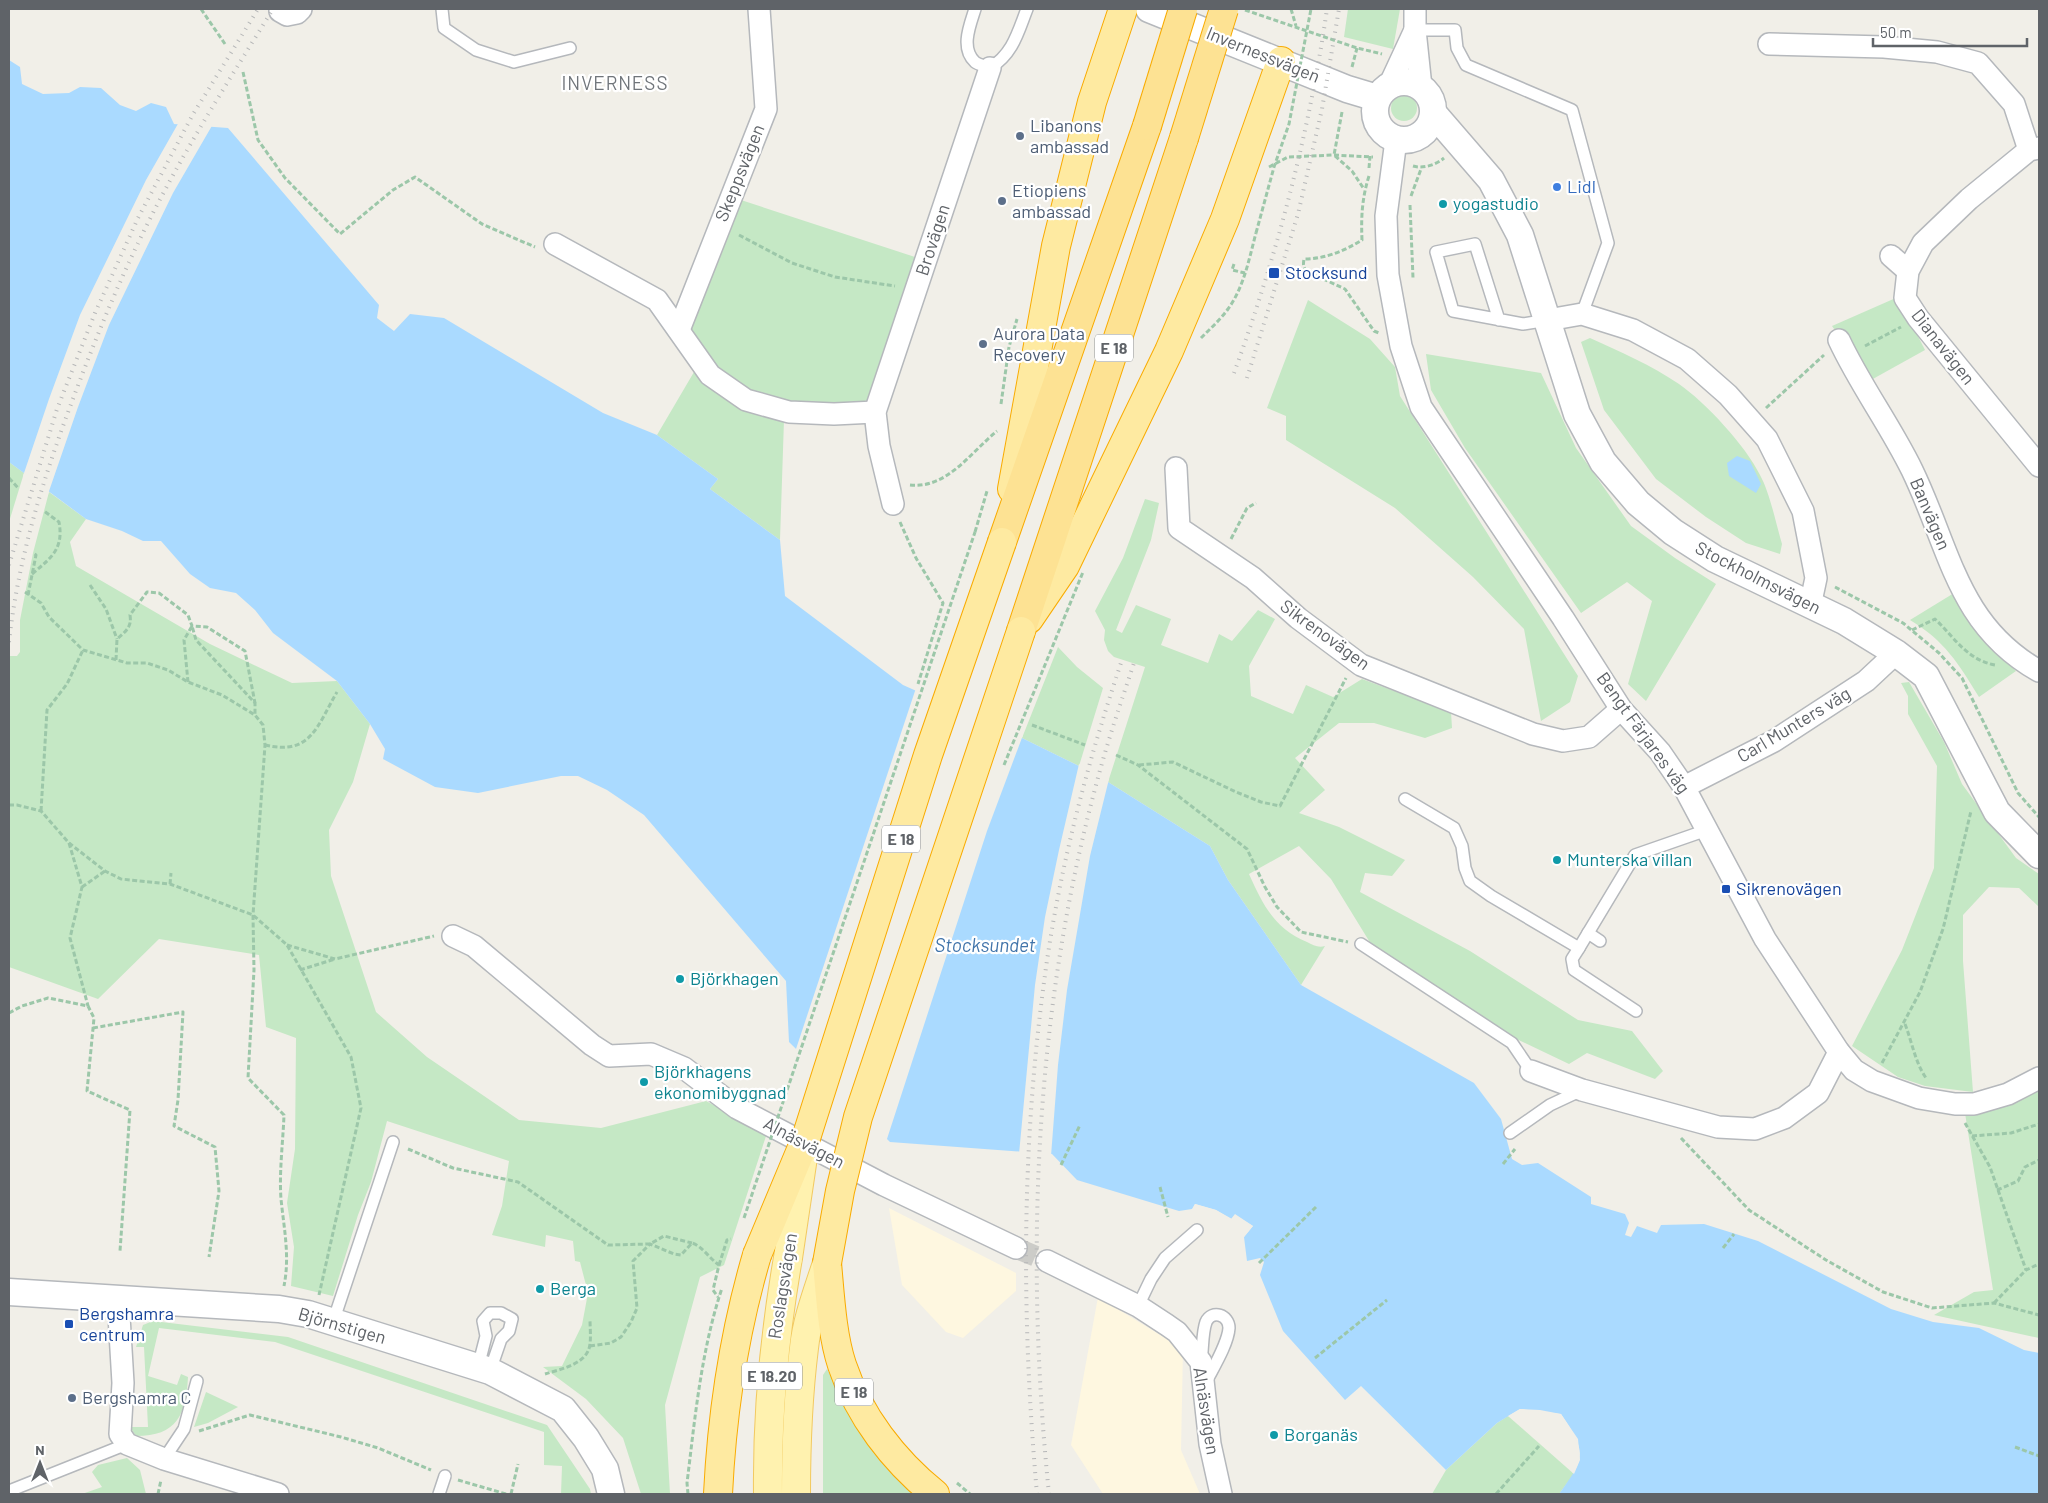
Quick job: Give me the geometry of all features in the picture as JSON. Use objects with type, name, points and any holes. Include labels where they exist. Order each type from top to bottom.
[{"type":"highway","points":[[1002,542],[1056,246],[1092,102],[1123,9]]},
{"type":"highway","name":"E 18","points":[[718,1494],[721,1440],[730,1373],[745,1298],[757,1254],[806,1138],[928,755],[1147,126],[1183,9]]},
{"type":"highway","name":"E 18","points":[[945,1488],[914,1478],[884,1443],[860,1406],[842,1365],[836,1338],[827,1263],[840,1190],[858,1117],[1021,631],[1064,565],[1184,138],[1224,9]]},
{"type":"highway","points":[[1064,565],[1169,351],[1225,219],[1282,61]]},
{"type":"main road","name":"Roslagsvägen","points":[[768,1494],[769,1417],[774,1345],[806,1138]]},
{"type":"main road","name":"Roslagsvägen","points":[[796,1494],[798,1421],[804,1347],[811,1314],[827,1263]]},
{"type":"street","name":"Skeppsvägen","points":[[679,330],[766,109],[759,9]]},
{"type":"street","name":"Invernessvägen","points":[[1150,9],[1282,61],[1346,89],[1383,92]]},
{"type":"street","points":[[1415,9],[1415,30],[1421,87]]},
{"type":"street","points":[[1383,92],[1399,82],[1409,82],[1421,87],[1431,99],[1434,114],[1427,130],[1419,137],[1394,150],[1386,135],[1379,128],[1374,108],[1415,30]]},
{"type":"street","points":[[1769,44],[1884,47],[1937,52],[1978,63],[2014,104],[2034,149]]},
{"type":"street","name":"Brovägen","points":[[875,412],[990,68]]},
{"type":"street","name":"Stockholmsvägen","points":[[1434,114],[1491,180],[1520,235],[1577,414],[1603,462],[1638,502],[1673,532],[1715,559],[1844,621],[1896,653],[1926,676],[1997,812],[2039,855]]},
{"type":"street","name":"Dianavägen","points":[[2034,149],[1969,199],[1923,243],[1908,271],[1905,298],[1918,318],[2039,466]]},
{"type":"street","name":"Bengt Färjares väg","points":[[1394,150],[1386,216],[1388,275],[1401,346],[1421,407],[1563,618],[1621,709],[1660,752],[1684,787],[1765,939],[1839,1052],[1854,1070],[1872,1082],[1919,1098],[1948,1103],[1974,1104],[2008,1094],[2039,1078]]},
{"type":"street","points":[[555,244],[657,300],[710,375],[746,400],[789,412],[834,414],[875,412],[879,446],[893,504]]},
{"type":"street","points":[[1891,256],[1908,271]]},
{"type":"street","points":[[1548,320],[1582,314],[1633,330],[1687,359],[1728,395],[1752,421],[1767,438],[1803,511],[1816,578],[1810,606]]},
{"type":"street","name":"Banvägen","points":[[1843,348],[1912,470],[1964,596],[1989,631],[2019,660],[2039,671]]},
{"type":"street","name":"Sikrenovägen","points":[[1176,468],[1179,528],[1253,578],[1298,618],[1356,662],[1533,734],[1563,741],[1589,737],[1621,709]]},
{"type":"street","name":"Carl Munters väg","points":[[1684,787],[1774,741],[1866,681],[1896,653]]},
{"type":"street","name":"Alnäsvägen","points":[[453,936],[474,946],[592,1045],[609,1056],[651,1054],[684,1068],[737,1108],[884,1185],[1016,1248]]},
{"type":"street","points":[[1531,1070],[1582,1090],[1718,1127],[1756,1129],[1784,1118],[1818,1093],[1839,1052]]},
{"type":"street","name":"Alnäsvägen","points":[[1047,1261],[1138,1306],[1177,1332],[1201,1362],[1210,1444],[1221,1494]]},
{"type":"street","name":"Björnstigen","points":[[9,1292],[279,1309],[308,1314],[484,1369],[563,1409],[586,1438],[604,1469],[612,1494]]},
{"type":"street","points":[[118,1299],[123,1383],[120,1434],[127,1444],[164,1459],[278,1494]]},
{"type":"lane","points":[[442,9],[444,28],[476,50],[514,62],[570,48]]},
{"type":"lane","points":[[975,9],[967,36],[969,52],[976,63],[990,68],[1002,61],[1012,47],[1027,9]]},
{"type":"lane","points":[[1415,30],[1454,30],[1457,48],[1466,66],[1572,110],[1608,243],[1582,314]]},
{"type":"lane","points":[[1499,320],[1475,244],[1436,252],[1453,311],[1499,320],[1523,324],[1548,320]]},
{"type":"lane","points":[[1405,799],[1454,828],[1462,846],[1465,868],[1470,881],[1491,896],[1579,948]]},
{"type":"lane","points":[[1636,1011],[1574,970],[1572,959],[1635,855],[1707,830]]},
{"type":"lane","points":[[1588,933],[1600,941]]},
{"type":"lane","points":[[1361,944],[1512,1043],[1531,1070]]},
{"type":"lane","points":[[1510,1134],[1550,1105],[1582,1090]]},
{"type":"lane","points":[[333,1322],[393,1142]]},
{"type":"lane","points":[[1138,1306],[1151,1279],[1165,1258],[1197,1230]]},
{"type":"lane","points":[[1201,1362],[1206,1323],[1210,1316],[1222,1315],[1227,1321],[1229,1328],[1223,1346],[1204,1386]]},
{"type":"lane","points":[[164,1459],[184,1429],[197,1381]]},
{"type":"lane","points":[[9,1491],[127,1444]]},
{"type":"lane","points":[[439,1494],[445,1476]]},
{"type":"path","points":[[201,9],[225,44]]},
{"type":"path","points":[[1242,9],[1357,48],[1401,59]]},
{"type":"path","points":[[1254,13],[1259,9]]},
{"type":"path","points":[[1291,9],[1296,26]]},
{"type":"path","points":[[1256,233],[1274,167],[1289,124],[1311,9]]},
{"type":"path","points":[[243,72],[258,140],[285,178],[340,234],[393,190],[415,177],[482,224],[539,248],[555,244]]},
{"type":"path","points":[[1413,278],[1410,199],[1421,169],[1441,161],[1458,141]]},
{"type":"path","points":[[1266,171],[1288,157],[1370,156],[1394,150],[1421,169]]},
{"type":"path","points":[[1334,155],[1352,171],[1364,189]]},
{"type":"path","points":[[1370,156],[1369,177],[1364,189],[1361,215],[1362,240],[1326,257],[1304,259],[1303,265],[1304,269],[1308,272],[1346,289],[1374,331],[1401,346]]},
{"type":"path","points":[[721,221],[739,235],[792,264],[835,277],[890,286],[918,285]]},
{"type":"path","points":[[1235,261],[1232,270],[1245,273]]},
{"type":"path","points":[[1843,348],[1918,318]]},
{"type":"path","points":[[1752,421],[1810,368]]},
{"type":"path","points":[[886,476],[902,484],[923,486],[935,483],[959,467],[968,456],[997,431]]},
{"type":"path","points":[[9,478],[19,489]]},
{"type":"path","points":[[1221,557],[1247,508],[1256,503]]},
{"type":"path","points":[[893,504],[916,558],[943,603],[918,684]]},
{"type":"path","points":[[32,574],[54,555],[61,535],[59,522],[44,511]]},
{"type":"path","points":[[743,1224],[975,532]]},
{"type":"path","points":[[33,553],[36,555],[26,594],[41,603],[49,617],[82,650],[116,660],[147,662],[168,670],[188,682],[222,695],[255,715],[263,726],[265,745],[253,915],[254,970],[248,1078],[284,1115],[281,1197],[287,1243],[287,1272],[279,1309]]},
{"type":"path","points":[[1002,770],[1064,565]]},
{"type":"path","points":[[1816,578],[1904,622],[1939,653],[1962,678],[2018,792],[2039,817]]},
{"type":"path","points":[[90,585],[106,609],[117,639],[116,660]]},
{"type":"path","points":[[117,639],[128,630],[131,623],[130,615],[147,592],[159,593],[188,615],[196,640],[255,703]]},
{"type":"path","points":[[1912,630],[1935,619],[1963,650],[1982,662],[2001,666],[2019,660]]},
{"type":"path","points":[[188,682],[184,640],[192,626]]},
{"type":"path","points":[[192,626],[207,627],[245,651],[255,703],[255,715]]},
{"type":"path","points":[[41,811],[47,710],[67,684],[82,650]]},
{"type":"path","points":[[1138,765],[1173,762],[1245,796],[1280,806],[1344,681],[1356,662]]},
{"type":"path","points":[[265,745],[280,749],[297,746],[310,736],[336,692]]},
{"type":"path","points":[[1032,726],[1085,745]]},
{"type":"path","points":[[1116,755],[1138,765],[1247,849],[1277,907],[1301,932],[1361,944]]},
{"type":"path","points":[[1872,1082],[1920,992],[1943,929],[1979,778]]},
{"type":"path","points":[[9,803],[41,811],[69,843],[105,871],[121,879],[170,884],[253,915],[287,945],[351,1056],[362,1108],[318,1300]]},
{"type":"path","points":[[69,843],[82,886],[70,938],[88,1006],[94,1018],[87,1091],[130,1110],[120,1251]]},
{"type":"path","points":[[82,886],[105,871]]},
{"type":"path","points":[[170,884],[171,873]]},
{"type":"path","points":[[300,970],[335,959],[431,936],[453,936]]},
{"type":"path","points":[[287,945],[335,959]]},
{"type":"path","points":[[9,1013],[22,1006],[48,998],[88,1006]]},
{"type":"path","points":[[93,1028],[183,1012],[178,1100],[174,1126],[216,1148],[219,1191],[209,1257]]},
{"type":"path","points":[[1904,1023],[1911,1039],[1915,1057],[1924,1075],[1948,1103],[1972,1136],[1990,1167],[2026,1270]]},
{"type":"path","points":[[1666,1113],[1678,1136],[1748,1210],[1826,1260],[1882,1292],[1932,1308],[1994,1303],[2039,1315]]},
{"type":"path","points":[[1972,1136],[2011,1134],[2039,1124]]},
{"type":"path","points":[[1061,1165],[1080,1125]]},
{"type":"path","points":[[393,1142],[452,1168],[518,1182],[608,1245],[650,1244],[674,1254],[681,1254],[692,1242]]},
{"type":"path","points":[[1503,1164],[1515,1148]]},
{"type":"path","points":[[1998,1190],[2018,1181],[2025,1167],[2039,1160]]},
{"type":"path","points":[[1160,1187],[1168,1217]]},
{"type":"path","points":[[1260,1263],[1316,1207]]},
{"type":"path","points":[[1723,1248],[1734,1234]]},
{"type":"path","points":[[590,1346],[612,1343],[621,1337],[631,1322],[637,1308],[633,1261],[650,1244],[664,1236],[692,1242],[698,1245],[708,1258],[719,1265]]},
{"type":"path","points":[[688,1494],[687,1483],[698,1394],[718,1297],[713,1290],[727,1240],[731,1239]]},
{"type":"path","points":[[1994,1303],[2026,1270],[2039,1264]]},
{"type":"path","points":[[1315,1358],[1387,1300]]},
{"type":"path","points":[[539,1375],[572,1366],[582,1358],[590,1346],[590,1319]]},
{"type":"path","points":[[184,1429],[201,1431],[250,1415],[378,1448],[445,1476],[506,1494]]},
{"type":"path","points":[[1496,1494],[1540,1446]]},
{"type":"path","points":[[2015,1447],[2039,1456]]},
{"type":"path","points":[[511,1494],[518,1464]]},
{"type":"path","points":[[945,1488],[970,1494]]},
{"type":"shaded area","points":[[889,1208],[1016,1273],[1016,1291],[963,1338],[946,1332],[902,1285]]},
{"type":"shaded area","points":[[1098,1297],[1183,1349],[1181,1450],[1200,1494],[1103,1494],[1071,1445]]},
{"type":"green space","points":[[1348,9],[1400,9],[1393,49],[1344,37]]},
{"type":"green space","points":[[1404,95],[1413,99],[1417,108],[1413,117],[1404,121],[1395,117],[1391,108],[1395,99]]},
{"type":"green space","points":[[741,200],[918,258],[871,398],[852,407],[777,404],[728,379],[704,360],[691,340],[692,311]]},
{"type":"green space","points":[[1898,297],[1925,350],[1871,380],[1832,326]]},
{"type":"green space","points":[[1308,300],[1370,339],[1395,367],[1400,396],[1578,676],[1570,702],[1541,721],[1524,629],[1473,577],[1395,508],[1286,440],[1286,416],[1267,408]]},
{"type":"green space","points":[[1590,338],[1647,365],[1679,384],[1701,402],[1724,425],[1745,451],[1764,482],[1782,544],[1780,554],[1746,543],[1706,517],[1656,479],[1604,410],[1581,342]]},
{"type":"green space","points":[[1426,354],[1541,373],[1576,448],[1631,526],[1675,558],[1716,584],[1646,701],[1628,684],[1652,601],[1627,582],[1581,613],[1465,448],[1431,390]]},
{"type":"green space","points":[[694,372],[733,401],[784,420],[780,540],[710,489],[718,479],[657,435]]},
{"type":"green space","points":[[9,462],[24,473],[9,522]]},
{"type":"green space","points":[[49,492],[86,519],[70,542],[76,566],[210,644],[292,683],[337,681],[370,724],[353,782],[329,830],[331,876],[376,1012],[427,1057],[519,1120],[601,1128],[706,1101],[767,1133],[724,1265],[700,1277],[665,1405],[670,1494],[641,1494],[623,1438],[586,1399],[543,1367],[562,1366],[582,1325],[588,1293],[580,1262],[575,1261],[573,1241],[546,1235],[545,1247],[492,1235],[502,1206],[509,1161],[387,1121],[371,1182],[358,1215],[333,1296],[291,1286],[294,1247],[287,1203],[295,1149],[296,1038],[266,1027],[259,955],[159,939],[98,999],[9,967],[9,656],[17,656],[20,652],[20,620],[33,553]]},
{"type":"green space","points":[[1145,499],[1159,503],[1151,540],[1116,630],[1122,633],[1136,605],[1171,619],[1161,645],[1208,663],[1219,634],[1232,641],[1258,610],[1275,619],[1249,666],[1251,696],[1293,714],[1306,685],[1333,697],[1362,679],[1451,712],[1452,728],[1425,738],[1374,723],[1339,723],[1295,758],[1325,790],[1299,813],[1339,827],[1405,860],[1392,876],[1365,873],[1360,892],[1470,951],[1578,1020],[1632,1031],[1663,1071],[1655,1079],[1587,1053],[1569,1064],[1508,1035],[1374,949],[1331,879],[1299,846],[1249,874],[1259,896],[1278,923],[1286,930],[1309,943],[1322,947],[1325,946],[1301,985],[1228,880],[1210,846],[1108,782],[1145,667],[1114,657],[1108,651],[1104,640],[1105,630],[1095,611],[1123,558]]},
{"type":"green space","points":[[1959,590],[1982,637],[2016,671],[1979,697],[1942,645],[1933,636],[1910,620]]},
{"type":"green space","points":[[1058,647],[1077,667],[1103,688],[1079,766],[1022,738]]},
{"type":"green space","points":[[1909,682],[1944,742],[1962,784],[2016,858],[2039,874],[2039,907],[2019,888],[1989,887],[1963,915],[1963,961],[1973,1092],[1925,1086],[1898,1077],[1852,1046],[1902,950],[1934,868],[1937,766],[1908,714],[1908,696],[1901,683]]},
{"type":"green space","points":[[2039,1087],[2039,1338],[1934,1315],[1974,1292],[1993,1290],[1965,1113]]},
{"type":"green space","points":[[153,1321],[288,1337],[547,1425],[590,1489],[591,1494],[561,1494],[562,1466],[544,1465],[544,1432],[275,1342],[159,1328],[148,1376],[177,1385],[181,1374],[188,1377],[185,1402],[177,1421],[170,1427],[150,1435],[136,1436],[130,1427],[148,1427],[144,1347],[136,1347],[143,1325]]},
{"type":"green space","points":[[827,1369],[867,1434],[914,1494],[823,1494],[823,1375]]},
{"type":"green space","points":[[206,1392],[238,1407],[208,1423],[194,1427]]},
{"type":"green space","points":[[1508,1416],[1574,1474],[1559,1494],[1432,1494],[1446,1470],[1497,1423]]},
{"type":"green space","points":[[127,1458],[140,1470],[146,1494],[82,1494],[102,1487],[92,1472],[98,1465]]},
{"type":"water","name":"Stocksundet","points":[[9,60],[20,67],[22,84],[43,94],[69,93],[80,87],[101,88],[120,105],[136,111],[151,103],[166,107],[174,124],[228,128],[379,305],[377,318],[394,331],[410,314],[444,318],[603,413],[657,435],[718,479],[710,489],[780,540],[785,596],[903,685],[1022,738],[1079,766],[1210,846],[1228,880],[1301,985],[1474,1083],[1501,1119],[1512,1159],[1522,1165],[1538,1163],[1591,1197],[1591,1204],[1625,1214],[1629,1223],[1625,1235],[1631,1237],[1637,1226],[1657,1233],[1661,1225],[1704,1224],[1758,1241],[1891,1309],[1933,1322],[1979,1328],[2024,1350],[2039,1353],[2039,1494],[1559,1494],[1578,1463],[1580,1455],[1575,1438],[1561,1414],[1520,1409],[1497,1423],[1446,1470],[1361,1386],[1345,1400],[1283,1331],[1260,1275],[1264,1262],[1260,1258],[1247,1261],[1244,1237],[1253,1226],[1235,1215],[1232,1219],[1216,1210],[1195,1204],[1192,1209],[1179,1211],[1077,1180],[1052,1154],[890,1142],[789,1042],[786,981],[644,815],[607,790],[578,776],[561,776],[478,793],[435,787],[383,759],[385,749],[370,724],[337,681],[273,633],[255,610],[236,593],[210,588],[190,574],[161,541],[143,541],[122,531],[86,519],[9,462]]},
{"type":"water","points":[[1737,456],[1750,461],[1761,484],[1756,493],[1729,476],[1727,463]]},
{"type":"pier","points":[[179,122],[213,124],[173,193],[109,325],[48,494],[23,476],[49,399],[80,315],[146,180]]},
{"type":"pier","points":[[916,688],[1023,735],[987,831],[886,1142],[795,1052]]},
{"type":"pier","points":[[1079,764],[1109,779],[1090,856],[1067,990],[1058,1065],[1051,1156],[1019,1154],[1035,985],[1045,917]]},
{"type":"pier","points":[[1195,1204],[1216,1210],[1231,1219],[1235,1214],[1253,1226],[1244,1237],[1242,1236],[1249,1227],[1235,1218],[1231,1221],[1215,1212],[1196,1207],[1191,1212]]},
{"type":"pier","points":[[1520,1409],[1561,1414],[1578,1439],[1580,1460],[1574,1474],[1572,1472],[1578,1460],[1576,1440],[1559,1416],[1520,1412],[1510,1417],[1508,1416]]},
{"type":"tunnel","points":[[1016,1248],[1047,1261]]},
{"type":"railway","points":[[9,565],[57,409],[95,313],[138,218],[192,116],[258,9]]},
{"type":"railway","points":[[9,642],[17,587],[45,479],[85,366],[110,306],[150,219],[178,167],[273,9]]},
{"type":"railway","points":[[1234,373],[1250,329],[1290,194],[1311,102],[1327,9]]},
{"type":"railway","points":[[1247,378],[1298,214],[1322,109],[1339,9]]},
{"type":"railway","points":[[1037,1494],[1029,1368],[1026,1242],[1027,1179],[1036,1053],[1049,948],[1065,864],[1096,741],[1122,660]]},
{"type":"railway","points":[[1049,1494],[1037,1317],[1040,1139],[1047,1051],[1059,962],[1075,875],[1099,773],[1134,663]]},
{"type":"place","name":"Libanons ambassad","points":[[1020,136]]},
{"type":"place","name":"Lidl","points":[[1557,187]]},
{"type":"place","name":"Etiopiens ambassad","points":[[1002,201]]},
{"type":"place","name":"yogastudio","points":[[1443,204]]},
{"type":"place","name":"Stocksund","points":[[1274,273]]},
{"type":"place","name":"Aurora Data Recovery","points":[[983,344]]},
{"type":"place","name":"Munterska villan","points":[[1557,860]]},
{"type":"place","name":"Sikrenovägen","points":[[1726,889]]},
{"type":"place","name":"Björkhagen","points":[[680,979]]},
{"type":"place","name":"Björkhagens ekonomibyggnad","points":[[644,1082]]},
{"type":"place","name":"Berga","points":[[540,1289]]},
{"type":"place","name":"Bergshamra centrum","points":[[69,1324]]},
{"type":"place","name":"Bergshamra C","points":[[72,1398]]},
{"type":"place","name":"Borganäs","points":[[1274,1435]]},
{"type":"district","name":"INVERNESS","points":[[615,83]]}]
